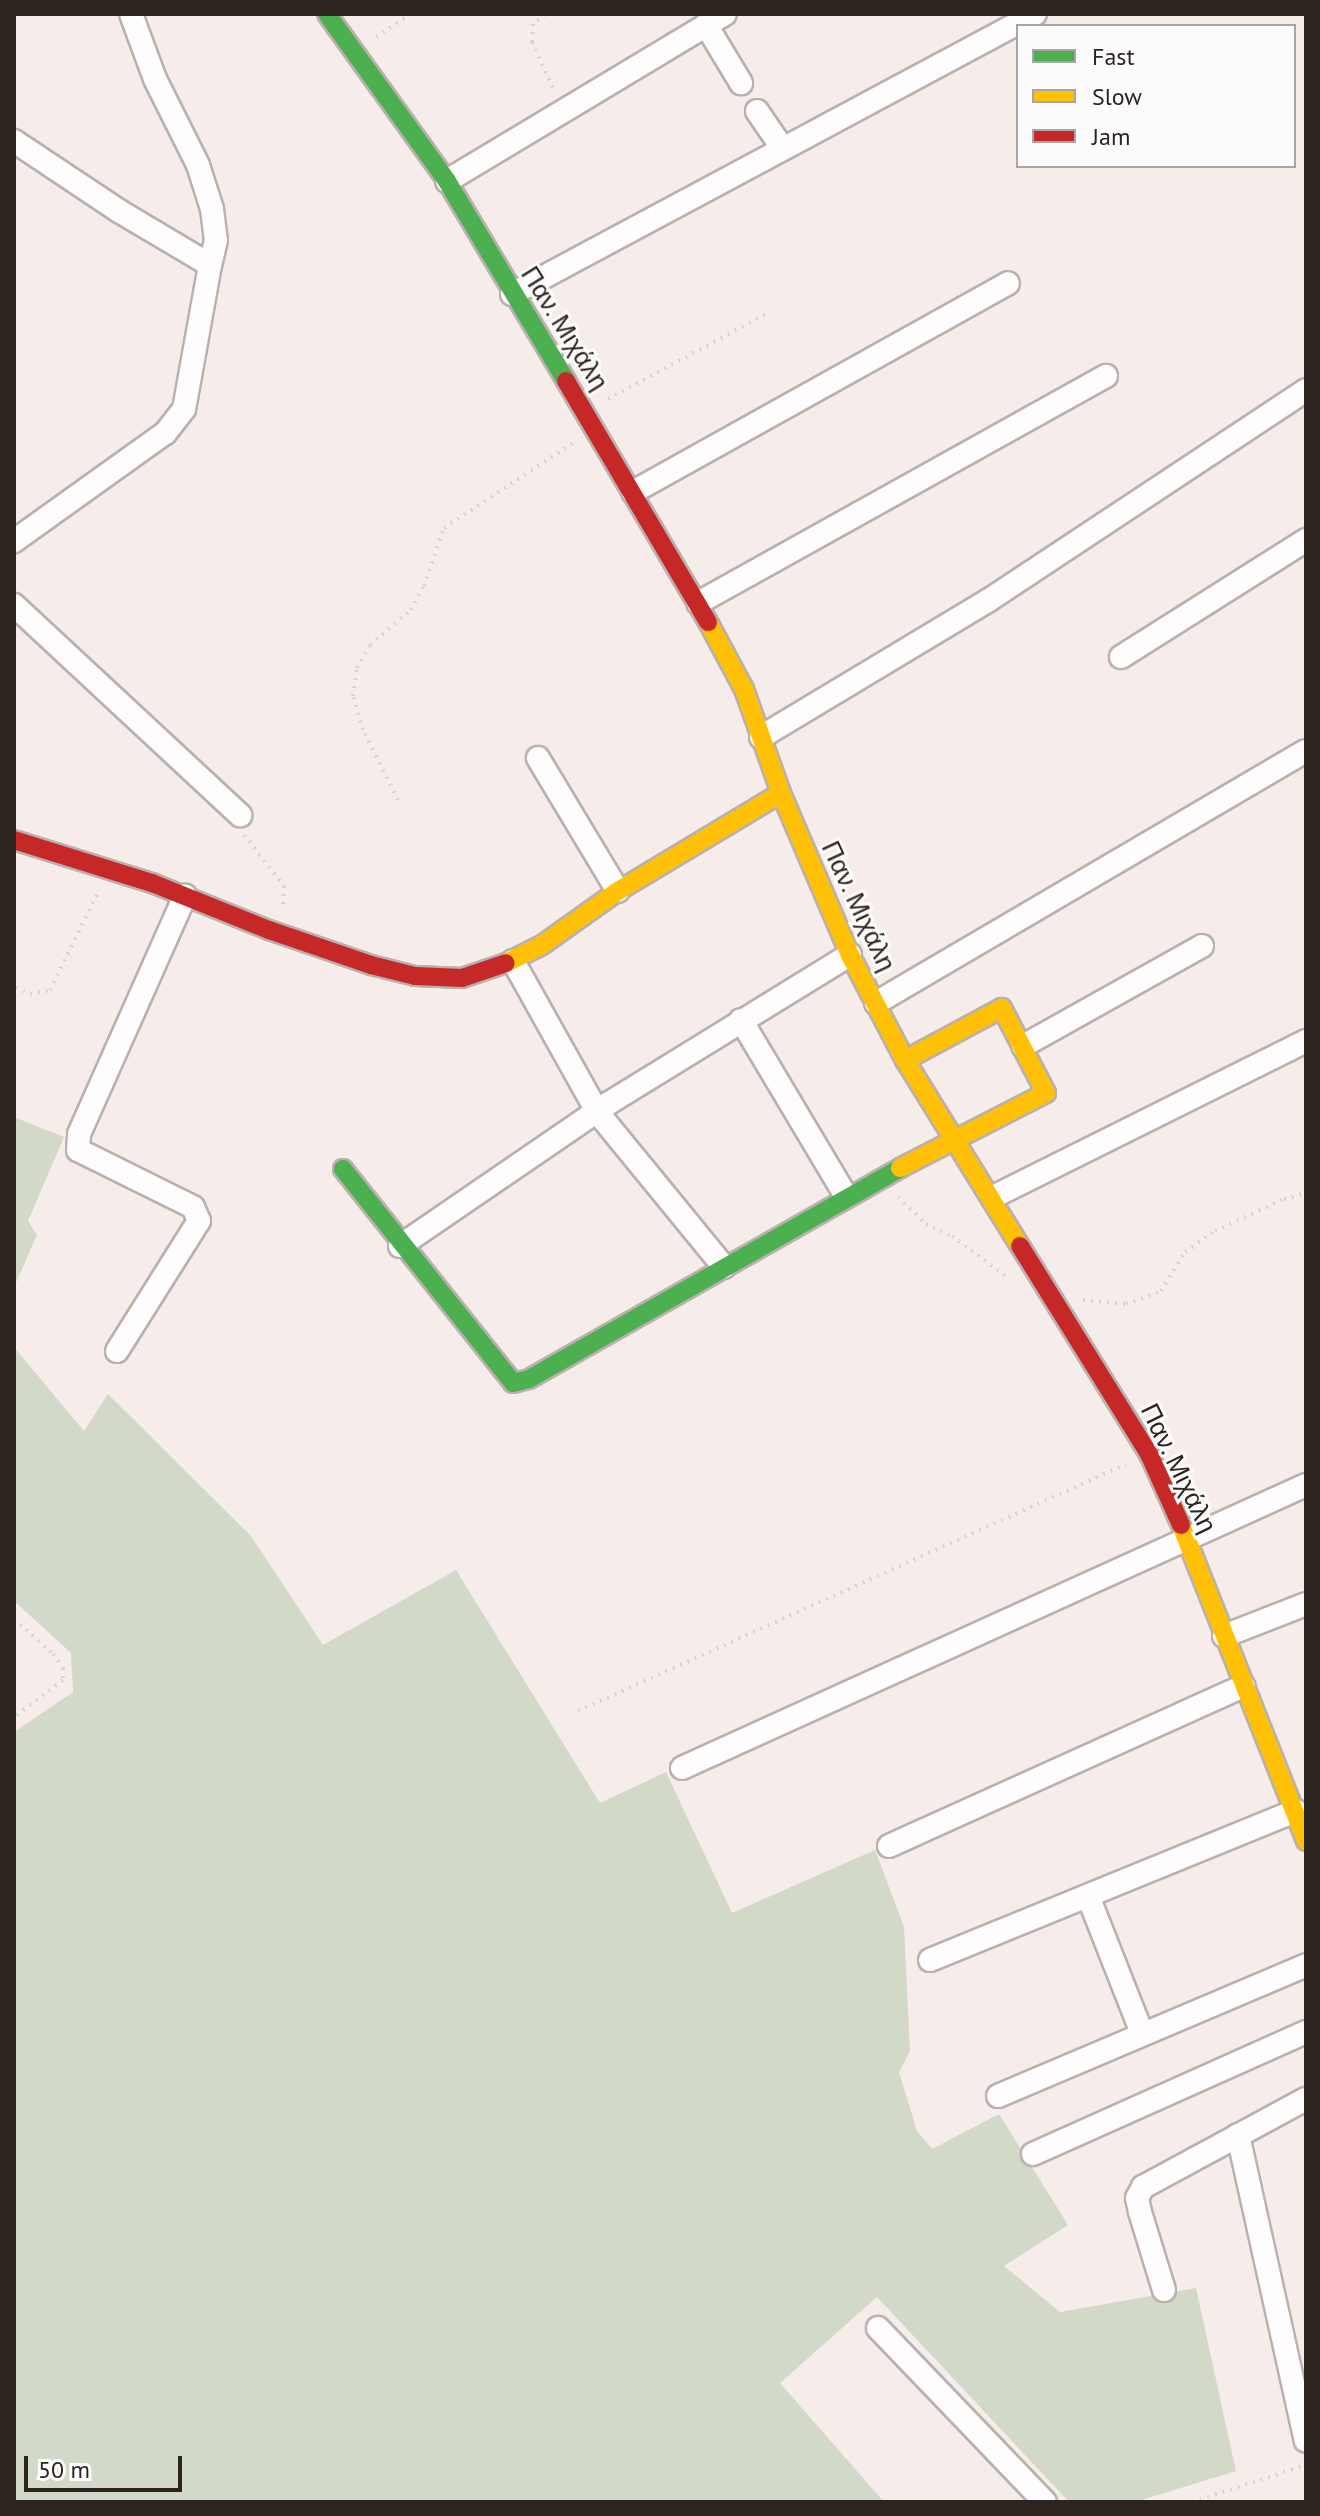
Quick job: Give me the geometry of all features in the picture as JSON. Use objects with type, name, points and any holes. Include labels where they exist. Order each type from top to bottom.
[{"type":"street","points":[[14,541],[165,433],[184,409],[216,240],[212,209],[198,165],[155,79],[131,14]]},
{"type":"street","name":"Παν. Μιχάλη","points":[[327,14],[447,181],[698,603],[744,689],[781,793],[850,955],[905,1060],[993,1197],[1042,1286],[1149,1454],[1187,1539],[1306,1841]]},
{"type":"street","points":[[1016,24],[1035,14]]},
{"type":"street","points":[[447,181],[716,19],[741,83]]},
{"type":"street","points":[[512,294],[1016,24]]},
{"type":"street","points":[[757,111],[783,149]]},
{"type":"street","points":[[14,141],[119,211],[210,265]]},
{"type":"street","points":[[633,492],[1008,283]]},
{"type":"street","points":[[698,603],[1106,376]]},
{"type":"street","points":[[761,737],[989,600],[1306,390]]},
{"type":"street","points":[[1121,657],[1306,540]]},
{"type":"street","points":[[14,605],[240,815]]},
{"type":"street","points":[[876,1003],[1306,751]]},
{"type":"street","points":[[538,758],[618,891]]},
{"type":"street","points":[[14,840],[111,869],[269,930],[415,976],[462,978],[513,961],[618,891],[781,793]]},
{"type":"street","points":[[117,1351],[199,1221],[193,1207],[78,1150],[79,1134],[185,896]]},
{"type":"street","points":[[1023,1046],[1202,946]]},
{"type":"street","points":[[400,1246],[741,1020],[850,955]]},
{"type":"street","points":[[513,961],[598,1113],[724,1267]]},
{"type":"street","points":[[343,1169],[400,1246],[513,1383],[529,1379],[846,1196],[1046,1093],[1002,1008],[905,1060]]},
{"type":"street","points":[[741,1020],[846,1196]]},
{"type":"street","points":[[993,1197],[1306,1041]]},
{"type":"street","points":[[682,1768],[1306,1485]]},
{"type":"street","points":[[1224,1636],[1306,1604]]},
{"type":"street","points":[[889,1846],[1244,1686]]},
{"type":"street","points":[[930,1960],[1296,1811]]},
{"type":"street","points":[[1088,1896],[1142,2033]]},
{"type":"street","points":[[998,2096],[1306,1965]]},
{"type":"street","points":[[1033,2154],[1306,2032]]},
{"type":"street","points":[[1164,2290],[1137,2198],[1143,2187],[1306,2099]]},
{"type":"street","points":[[1238,2135],[1306,2441]]},
{"type":"street","points":[[878,2328],[1045,2502]]},
{"type":"path","points":[[354,52],[411,14]]},
{"type":"path","points":[[545,14],[533,24],[532,42],[564,110]]},
{"type":"path","points":[[585,412],[768,313]]},
{"type":"path","points":[[398,800],[363,730],[353,696],[357,668],[370,645],[411,610],[424,586],[444,528],[595,429]]},
{"type":"path","points":[[240,815],[242,832],[284,886],[285,903],[279,919],[269,930]]},
{"type":"path","points":[[16,987],[30,994],[50,990],[111,869]]},
{"type":"path","points":[[885,1177],[905,1207],[926,1224],[952,1236],[1006,1276],[1042,1286]]},
{"type":"path","points":[[1075,1299],[1126,1304],[1161,1291],[1185,1252],[1215,1231],[1284,1199],[1306,1193]]},
{"type":"path","points":[[578,1711],[1149,1454]]},
{"type":"path","points":[[14,1619],[53,1654],[63,1668],[63,1680],[14,1717]]},
{"type":"path","points":[[1192,2502],[1306,2465]]},
{"type":"green space","points":[[14,1117],[64,1137],[28,1221],[37,1235],[14,1287]]},
{"type":"green space","points":[[14,1347],[84,1431],[108,1394],[251,1536],[323,1645],[456,1570],[600,1803],[666,1772],[732,1913],[875,1850],[904,1927],[910,2051],[899,2072],[917,2131],[932,2149],[999,2114],[1068,2225],[1004,2266],[1060,2312],[1196,2288],[1236,2471],[1135,2502],[1069,2502],[877,2297],[780,2383],[884,2502],[14,2502],[14,1732],[73,1692],[71,1653],[14,1601]]},
{"type":"traffic: fast","points":[[327,14],[447,181],[566,381]]},
{"type":"traffic: fast","points":[[343,1169],[513,1383],[529,1379],[900,1168]]},
{"type":"traffic: slow","points":[[708,622],[744,689],[781,793],[850,955],[905,1060],[1020,1246]]},
{"type":"traffic: slow","points":[[506,963],[542,945],[618,891],[781,793]]},
{"type":"traffic: slow","points":[[900,1168],[1046,1093],[1002,1008],[905,1060]]},
{"type":"traffic: slow","points":[[1181,1525],[1306,1841]]},
{"type":"traffic: jam","points":[[566,381],[708,622]]},
{"type":"traffic: jam","points":[[14,840],[152,883],[269,930],[371,965],[415,976],[462,978],[506,963]]},
{"type":"traffic: jam","points":[[1020,1246],[1149,1454],[1181,1525]]}]
